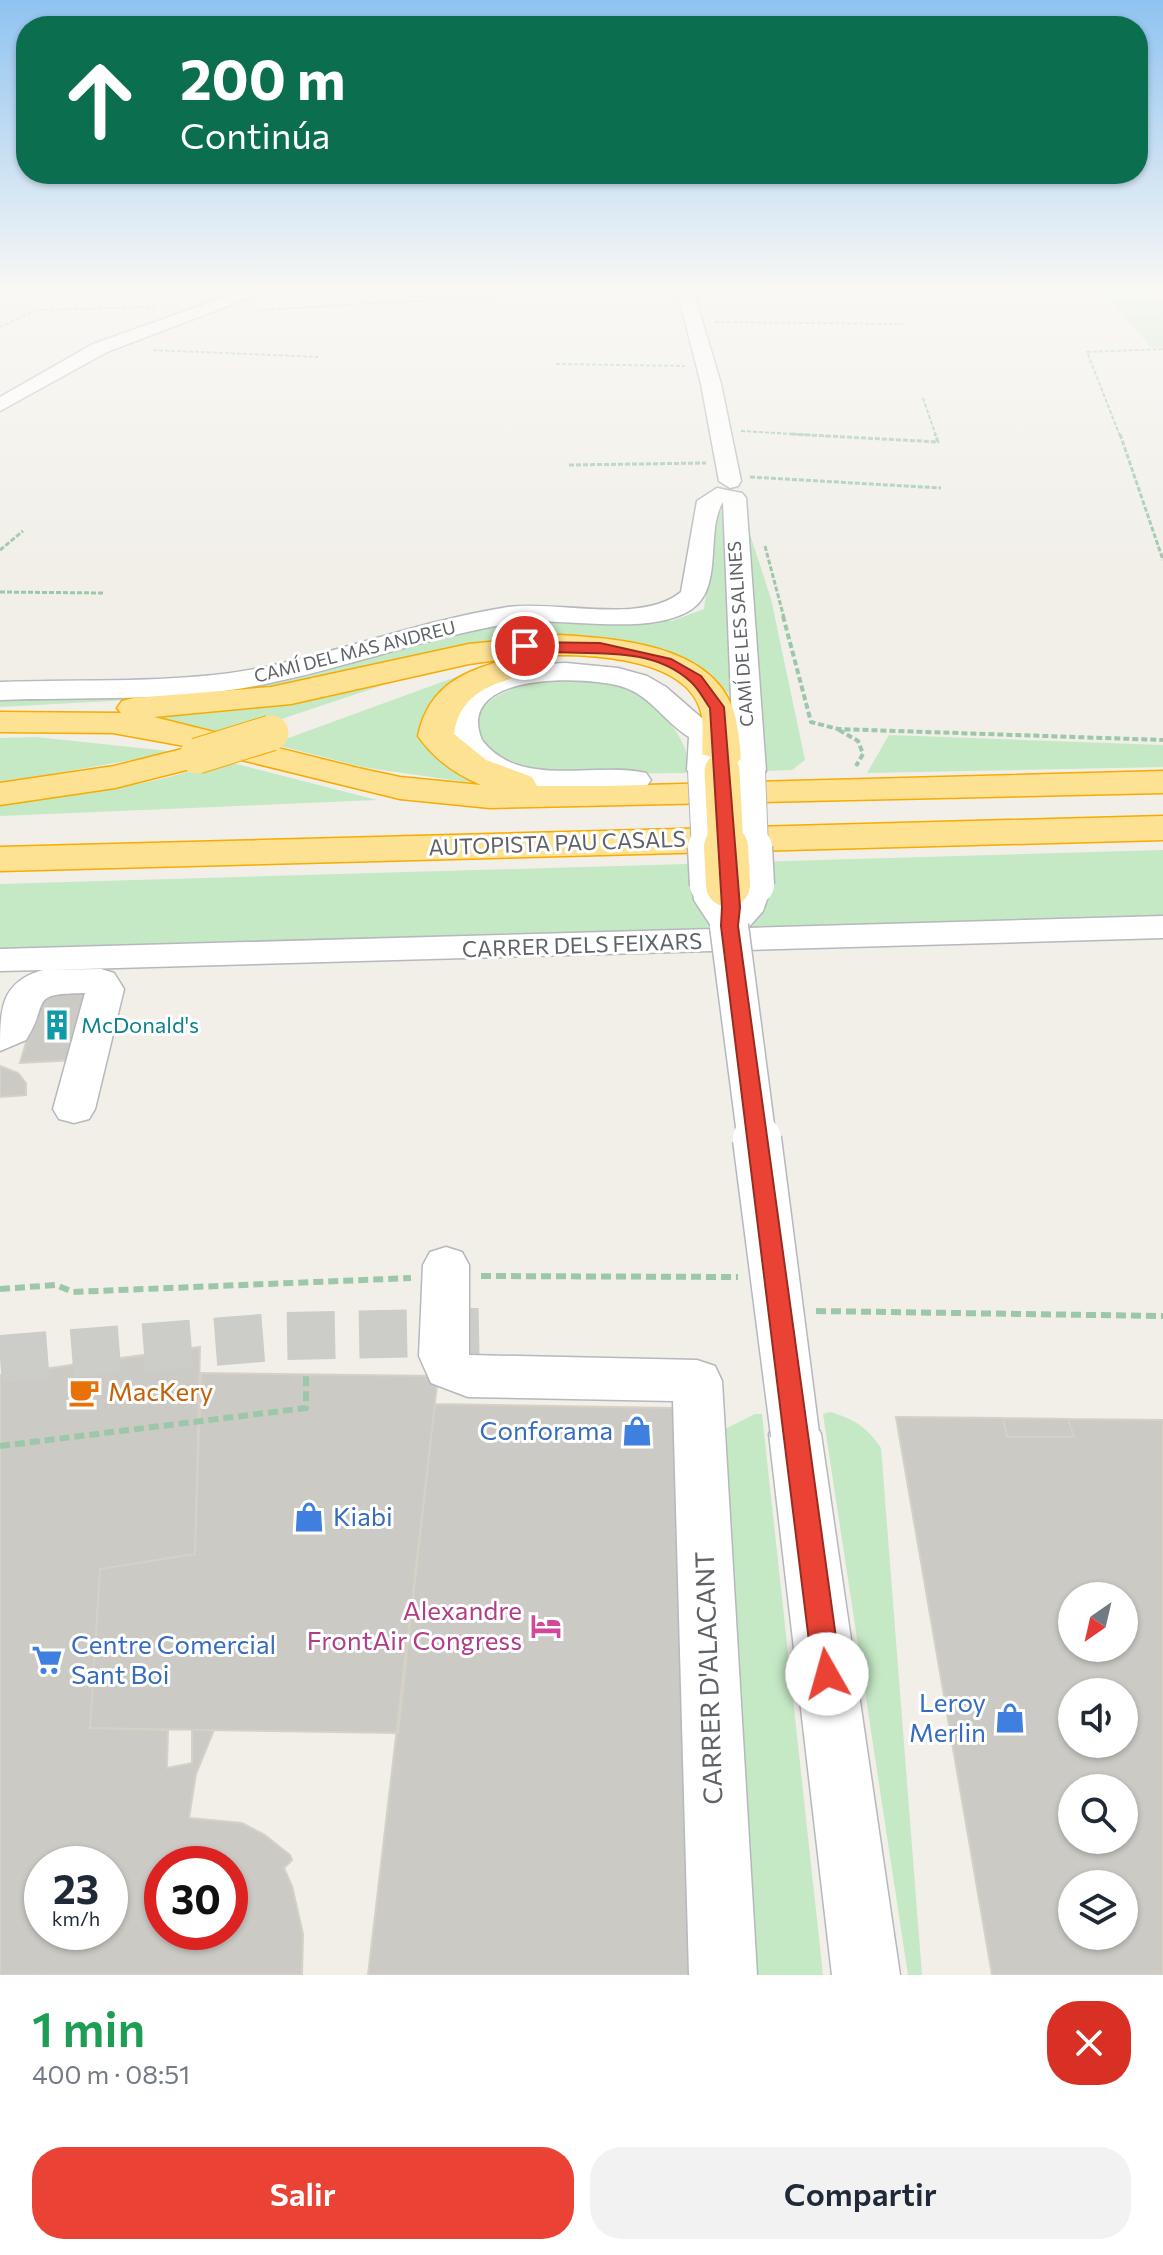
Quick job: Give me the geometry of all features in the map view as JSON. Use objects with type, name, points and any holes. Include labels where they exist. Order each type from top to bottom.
[{"type":"highway","points":[[0,794],[115,777],[197,756],[265,744],[472,662],[542,644]]},
{"type":"highway","points":[[0,713],[255,700],[354,682],[453,656],[542,644],[584,645],[639,654],[666,662],[696,679],[717,707],[725,771],[730,895]]},
{"type":"highway","points":[[704,733],[702,720],[690,700],[673,686],[635,669],[587,661],[538,662],[489,673],[456,691],[440,709],[436,736],[455,758],[491,777],[522,786],[622,789],[1163,782]]},
{"type":"highway","points":[[0,722],[128,724],[265,744],[412,789],[490,797],[622,789]]},
{"type":"highway","points":[[0,732],[107,734],[265,744]]},
{"type":"highway","name":"AUTOPISTA PAU CASALS","points":[[7,853],[865,806],[1163,803]]},
{"type":"highway","name":"AUTOPISTA PAU CASALS","points":[[7,853],[1163,828]]},
{"type":"street","points":[[0,405],[40,382]]},
{"type":"street","name":"CAMÍ DE LES SALINES","points":[[710,382],[728,486],[725,771]]},
{"type":"street","name":"CAMÍ DEL MAS ANDREU","points":[[0,691],[216,683],[259,677],[509,615],[648,615],[669,611],[690,600],[709,501],[728,486]]},
{"type":"street","points":[[704,733],[725,771]]},
{"type":"street","points":[[730,895],[795,1434],[866,1975]]},
{"type":"street","name":"CARRER DELS FEIXARS","points":[[20,970],[1163,927]]},
{"type":"street","points":[[0,1038],[12,1031],[20,970],[43,982],[101,981],[105,989],[74,1109]]},
{"type":"street","name":"CARRER D'ALACANT","points":[[446,1271],[444,1356],[449,1369],[468,1376],[697,1381],[723,1975]]},
{"type":"path","points":[[1102,382],[1163,560]]},
{"type":"path","points":[[720,430],[938,442],[923,398]]},
{"type":"path","points":[[569,465],[728,486],[941,488]]},
{"type":"path","points":[[728,486],[756,513],[811,722],[838,729],[1163,740]]},
{"type":"path","points":[[0,550],[23,531]]},
{"type":"path","points":[[0,592],[103,593]]},
{"type":"path","points":[[0,1289],[56,1285],[73,1292],[446,1271],[744,1277]]},
{"type":"path","points":[[807,1300],[809,1311],[1163,1316]]},
{"type":"path","points":[[0,1446],[306,1408],[306,1375]]},
{"type":"green space","points":[[724,509],[735,700],[713,679],[663,651],[606,638],[547,635],[517,637],[241,694],[0,707],[0,696],[234,685],[495,625],[548,617],[672,621],[704,609],[716,516]]},
{"type":"green space","points":[[748,528],[771,599],[805,760],[792,770],[767,771],[743,529]]},
{"type":"green space","points":[[464,674],[430,709],[422,723],[421,736],[438,759],[480,784],[362,767],[272,744]]},
{"type":"green space","points":[[564,678],[614,685],[655,706],[683,743],[687,756],[686,773],[559,772],[514,762],[488,745],[481,735],[478,721],[482,709],[492,700],[505,692],[537,682]]},
{"type":"green space","points":[[401,679],[234,735],[120,714]]},
{"type":"green space","points":[[889,735],[1163,745],[1163,767],[867,773]]},
{"type":"green space","points":[[36,737],[178,752],[0,783],[0,738]]},
{"type":"green space","points":[[221,760],[377,800],[0,816],[0,800],[140,784]]},
{"type":"green space","points":[[1163,850],[1163,915],[790,930],[0,951],[0,884]]},
{"type":"green space","points":[[830,1412],[859,1425],[881,1448],[922,1975],[908,1975],[823,1414]]},
{"type":"green space","points":[[755,1414],[762,1414],[823,1975],[743,1975],[725,1429]]},
{"type":"building","name":"McDonald's","points":[[94,987],[75,1060],[20,1063],[41,991]]},
{"type":"building","points":[[0,1066],[18,1073],[26,1083],[26,1095],[0,1097]]},
{"type":"building","name":"Centre Comercial Sant Boi","points":[[200,1347],[195,1554],[100,1569],[90,1728],[168,1730],[167,1768],[192,1763],[192,1730],[214,1730],[196,1774],[189,1818],[242,1823],[265,1835],[290,1855],[292,1860],[284,1868],[292,1886],[303,1934],[302,1974],[0,1975],[0,1375]]},
{"type":"building","name":"Kiabi","points":[[201,1373],[438,1376],[398,1733],[90,1728],[100,1569],[195,1554]]},
{"type":"building","name":"Alexandre FrontAir Congress","points":[[435,1404],[674,1408],[695,1975],[368,1975]]},
{"type":"building","name":"Leroy Merlin","points":[[896,1417],[1003,1418],[1007,1437],[1074,1437],[1068,1419],[1163,1420],[1163,1975],[992,1975]]},
{"type":"building","points":[[1003,1418],[1068,1419],[1074,1437],[1007,1437]]},
{"type":"tunnel","points":[[0,1359],[287,1336],[483,1332]]},
{"type":"place","name":"McDonald's","points":[[57,1025]]},
{"type":"place","name":"MacKery","points":[[84,1392]]},
{"type":"place","name":"Conforama","points":[[637,1431]]},
{"type":"place","name":"Kiabi","points":[[309,1517]]},
{"type":"place","name":"Alexandre FrontAir Congress","points":[[546,1626]]},
{"type":"place","name":"Centre Comercial Sant Boi","points":[[47,1660]]},
{"type":"place","name":"Leroy Merlin","points":[[1010,1718]]},
{"type":"route","points":[[525,646],[584,645],[616,649],[666,662],[696,679],[717,707],[731,907],[729,926],[827,1674]]}]
